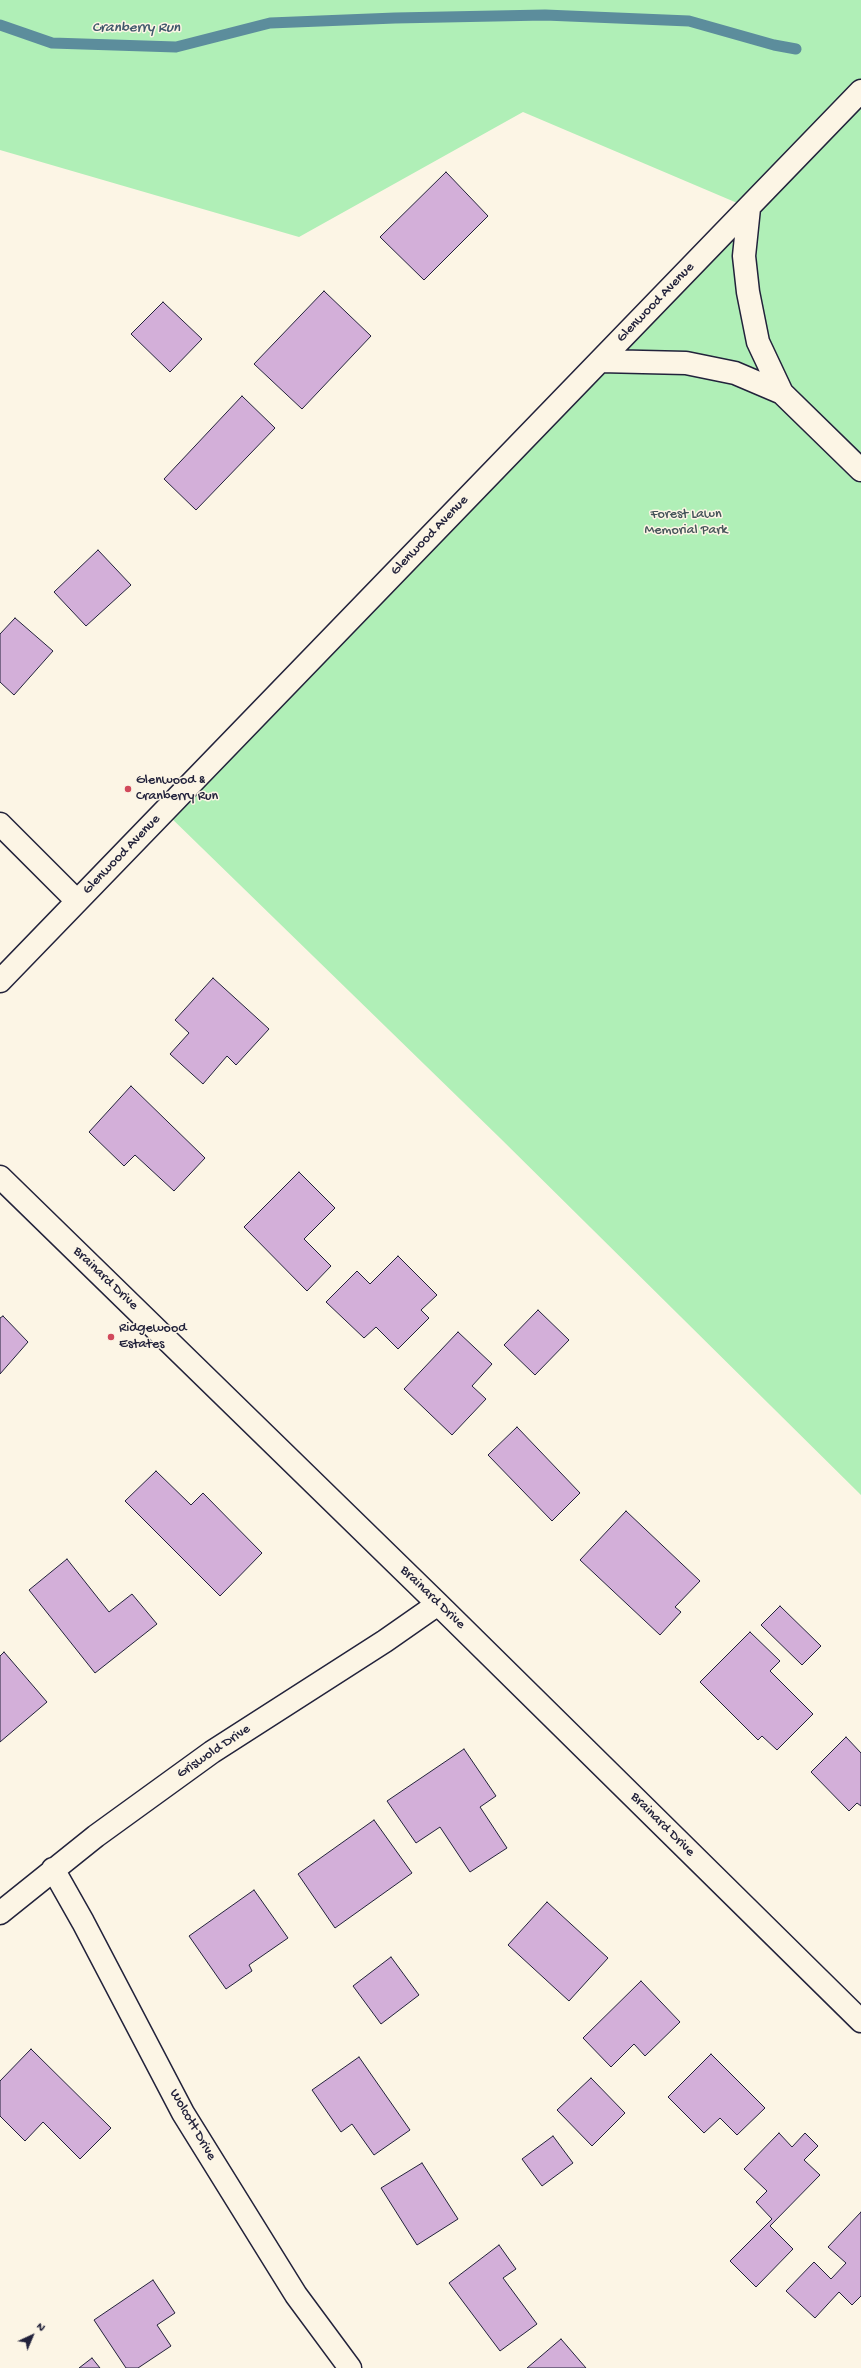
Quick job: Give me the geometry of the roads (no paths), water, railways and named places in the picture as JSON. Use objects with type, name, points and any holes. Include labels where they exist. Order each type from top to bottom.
[{"type":"street","name":"Glenwood Avenue","points":[[0,980],[861,92]]},
{"type":"street","points":[[749,208],[744,256],[748,292],[758,342],[782,393],[861,470]]},
{"type":"street","points":[[600,361],[686,363],[735,373],[782,393]]},
{"type":"street","points":[[0,824],[77,901]]},
{"type":"street","name":"Brainard Drive","points":[[0,1177],[438,1604],[861,2021]]},
{"type":"street","name":"Griswold Drive","points":[[0,1914],[53,1870],[212,1752],[385,1641],[438,1604]]},
{"type":"street","name":"Wolcott Drive","points":[[53,1870],[83,1922],[183,2113],[296,2295],[350,2368]]},
{"type":"waterway","name":"Cranberry Run","points":[[0,25],[52,43],[176,47],[270,23],[395,18],[545,15],[689,21],[774,45],[796,49]]},
{"type":"place","name":"Glenwood & Cranberry Run","points":[[128,789]]},
{"type":"place","name":"Ridgewood Estates","points":[[111,1337]]},
{"type":"park label","name":"Forest Lawn Memorial Park","points":[[686,524]]}]
